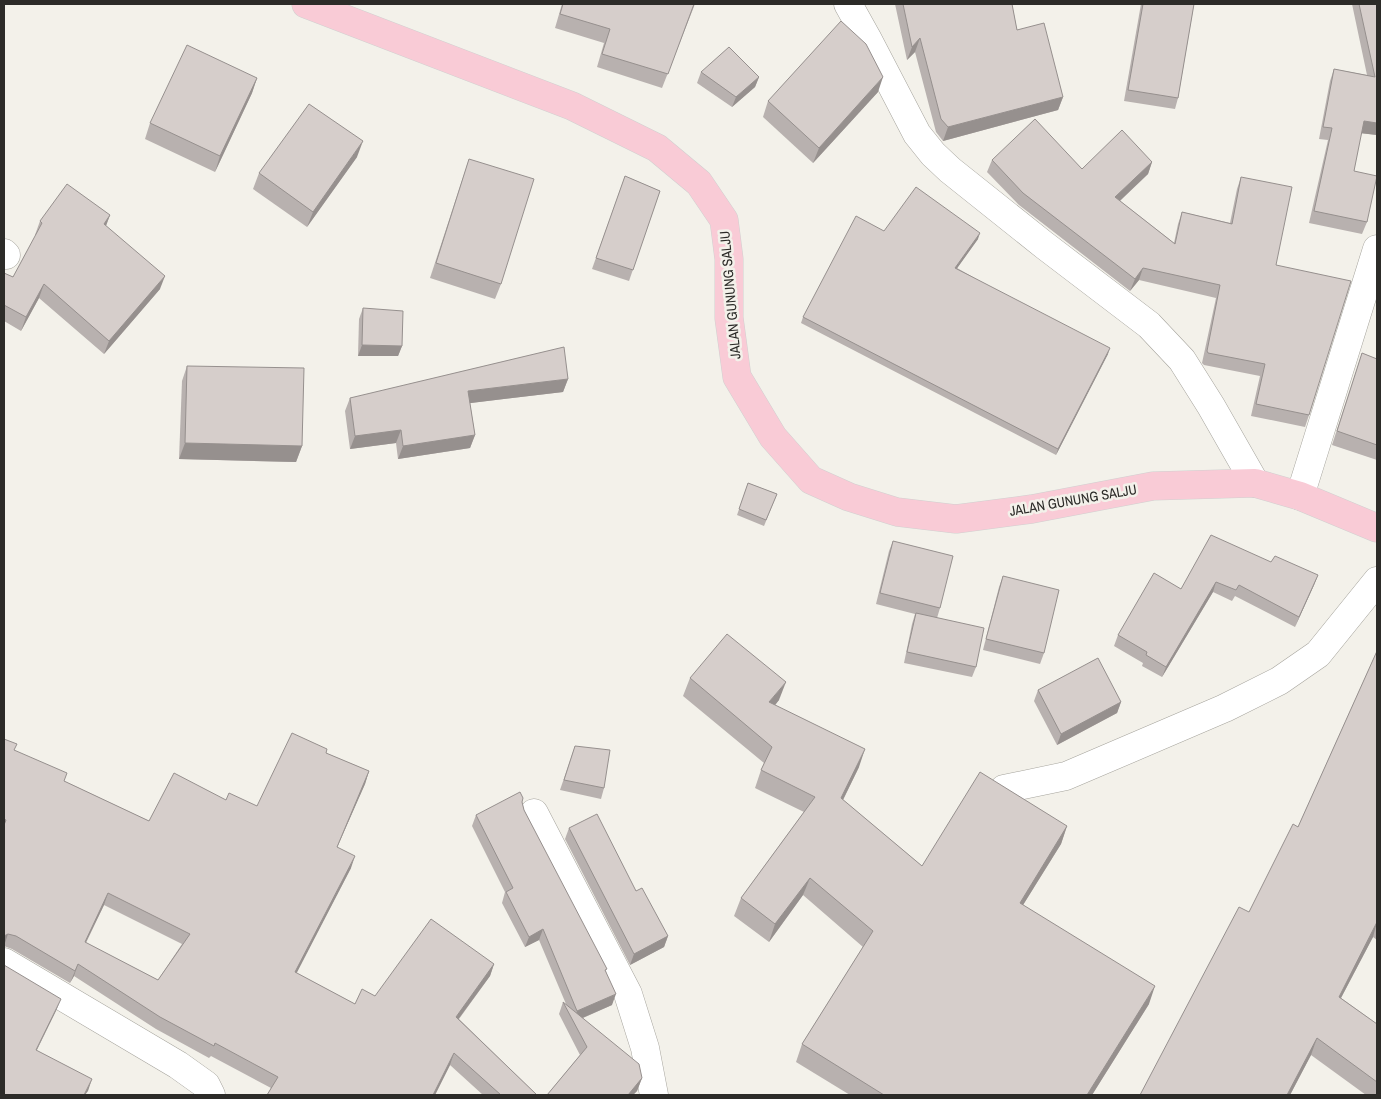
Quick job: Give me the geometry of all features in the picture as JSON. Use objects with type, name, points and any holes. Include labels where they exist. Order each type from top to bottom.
[{"type":"main road","name":"JALAN GUNUNG SALJU","points":[[306,4],[572,106],[657,148],[699,183],[724,220],[729,259],[729,318],[737,377],[773,437],[811,480],[849,498],[897,512],[956,520],[1032,509],[1153,486],[1255,483],[1300,496],[1377,528]]},
{"type":"street","points":[[848,4],[917,134],[932,154],[1044,245],[1149,325],[1182,360],[1255,483]]},
{"type":"street","points":[[1300,496],[1377,249]]},
{"type":"street","points":[[1004,789],[1066,776],[1225,708],[1280,681],[1318,654],[1377,581]]},
{"type":"street","points":[[534,813],[628,994],[645,1048],[654,1095]]},
{"type":"street","points":[[4,962],[178,1065],[206,1085],[211,1095]]},
{"type":"building","points":[[563,4],[694,4],[668,74],[602,54],[610,29],[560,14]]},
{"type":"building","points":[[903,4],[1012,4],[1017,30],[1044,23],[1063,97],[948,127],[941,119],[920,38],[912,47]]},
{"type":"building","points":[[1143,4],[1194,4],[1178,98],[1128,90]]},
{"type":"building","points":[[1359,4],[1377,4],[1377,123],[1364,121],[1354,171],[1377,176],[1367,222],[1314,211],[1332,128],[1323,127],[1334,69],[1375,77]]},
{"type":"building","points":[[841,21],[866,44],[883,77],[819,148],[768,101]]},
{"type":"building","points":[[187,45],[257,78],[220,156],[150,123]]},
{"type":"building","points":[[729,47],[759,77],[736,97],[701,72]]},
{"type":"building","points":[[309,104],[363,141],[313,212],[259,173]]},
{"type":"building","points":[[1035,119],[1082,169],[1122,130],[1152,162],[1115,197],[1175,244],[1182,212],[1232,224],[1241,177],[1292,187],[1276,265],[1351,281],[1309,415],[1256,404],[1265,364],[1208,353],[1220,285],[1143,268],[1135,279],[1023,193],[992,160]]},
{"type":"building","points":[[469,159],[534,179],[501,284],[436,263]]},
{"type":"building","points":[[625,176],[660,191],[633,270],[596,258]]},
{"type":"building","points":[[67,184],[110,215],[104,224],[165,276],[109,341],[44,284],[26,317],[4,305],[4,273],[13,277],[42,223],[40,221]]},
{"type":"building","points":[[916,187],[980,233],[955,268],[1110,348],[1058,449],[803,317],[856,216],[884,231]]},
{"type":"building","points":[[363,308],[403,311],[402,346],[362,345]]},
{"type":"building","points":[[564,347],[568,379],[468,391],[475,435],[403,446],[401,430],[355,436],[350,398]]},
{"type":"building","points":[[1362,353],[1377,359],[1377,445],[1337,431]]},
{"type":"building","points":[[187,366],[304,368],[302,446],[185,443]]},
{"type":"building","points":[[748,483],[777,494],[766,520],[739,509]]},
{"type":"building","points":[[1211,535],[1271,562],[1275,556],[1318,575],[1299,617],[1239,585],[1236,590],[1216,582],[1166,667],[1146,655],[1147,652],[1118,635],[1154,573],[1181,589]]},
{"type":"building","points":[[893,541],[953,556],[940,608],[880,593]]},
{"type":"building","points":[[1003,576],[1059,590],[1044,653],[986,639]]},
{"type":"building","points":[[916,613],[984,628],[976,667],[907,652]]},
{"type":"building","points":[[727,634],[786,682],[769,702],[865,749],[841,798],[922,866],[980,772],[1067,826],[1020,903],[1155,986],[1087,1095],[884,1095],[802,1044],[873,931],[810,878],[775,924],[741,898],[815,797],[761,770],[772,747],[690,678]]},
{"type":"building","points":[[1377,651],[1377,922],[1339,997],[1377,1024],[1377,1082],[1317,1038],[1287,1095],[1140,1095],[1239,907],[1249,912],[1293,824],[1298,827]]},
{"type":"building","points":[[1098,658],[1121,702],[1061,734],[1038,690]]},
{"type":"building","points":[[292,733],[327,749],[326,753],[369,771],[337,847],[355,856],[295,972],[355,1004],[362,989],[375,996],[431,919],[494,964],[456,1017],[537,1095],[501,1095],[454,1053],[433,1095],[267,1095],[278,1077],[215,1043],[214,1046],[160,1017],[78,964],[75,971],[16,936],[8,934],[4,936],[4,825],[6,820],[4,819],[4,739],[17,744],[14,750],[67,773],[64,781],[149,821],[174,773],[226,800],[229,793],[257,806]],"holes":[[[108,893],[190,934],[158,980],[85,942]]]},
{"type":"building","points":[[575,746],[610,750],[604,788],[564,780]]},
{"type":"building","points":[[520,792],[523,798],[524,810],[607,969],[605,970],[616,994],[577,1011],[543,929],[529,937],[506,892],[513,888],[476,815]]},
{"type":"building","points":[[597,814],[636,891],[642,888],[668,936],[634,954],[569,828]]},
{"type":"building","points":[[4,965],[61,999],[36,1050],[92,1079],[84,1095],[4,1095]]},
{"type":"building","points":[[563,1002],[639,1064],[642,1078],[628,1095],[547,1095],[587,1047]]}]
